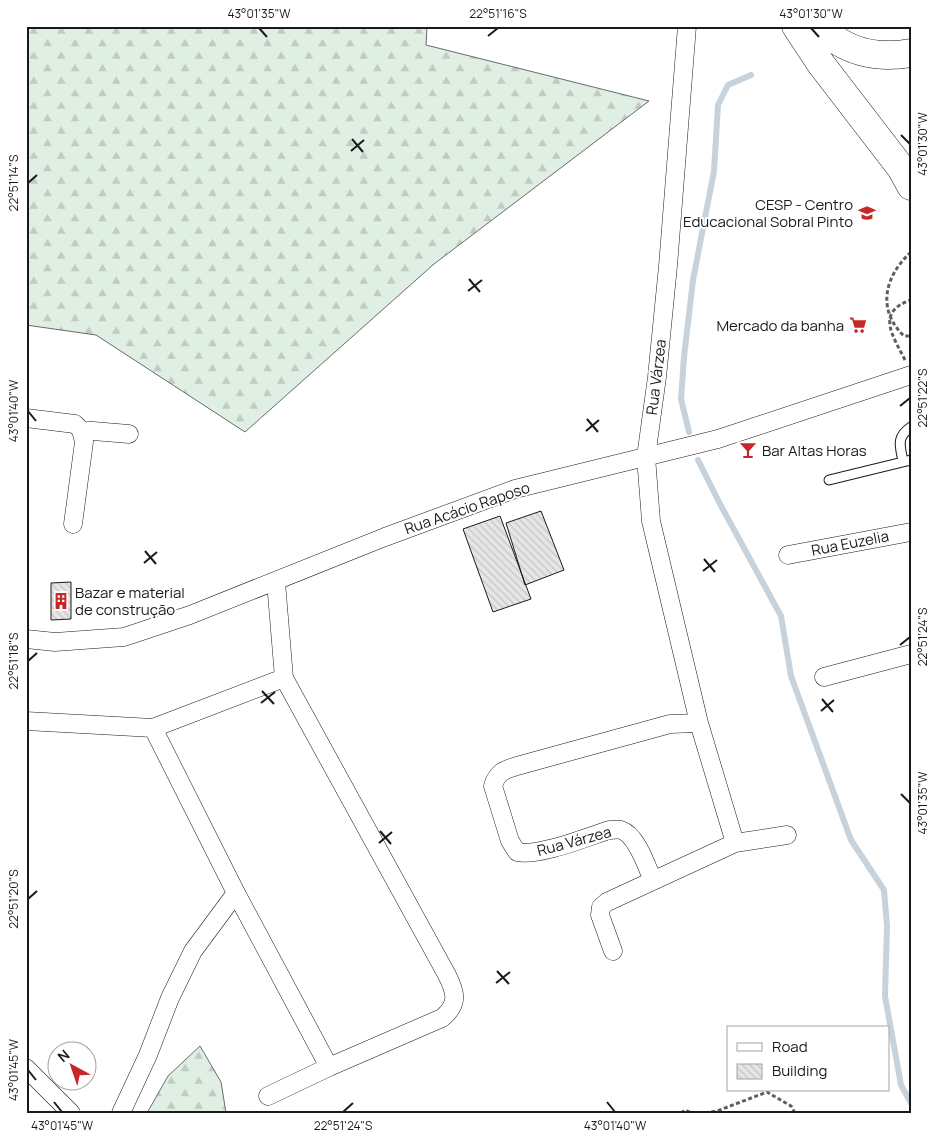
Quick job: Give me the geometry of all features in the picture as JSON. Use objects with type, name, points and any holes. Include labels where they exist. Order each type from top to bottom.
[{"type":"highway","points":[[796,26],[822,64],[901,168],[911,186]]},
{"type":"highway","points":[[820,26],[827,34],[849,47],[871,55],[894,56],[911,53]]},
{"type":"street","name":"Rua Várzea","points":[[687,26],[668,266],[657,377],[646,457],[651,521],[699,723],[735,843]]},
{"type":"street","name":"Rua Acácio Raposo","points":[[26,639],[55,642],[124,637],[190,615],[385,537],[515,489],[718,439],[909,369]]},
{"type":"street","points":[[26,418],[74,424],[81,430],[84,442],[73,524]]},
{"type":"street","points":[[81,430],[129,434]]},
{"type":"street","name":"Rua Euzelia","points":[[788,554],[911,532]]},
{"type":"street","points":[[268,1096],[329,1067],[442,1018],[450,1011],[455,1000],[453,987],[447,975],[284,678],[276,582]]},
{"type":"street","points":[[824,677],[911,654]]},
{"type":"street","points":[[26,721],[153,728],[284,678]]},
{"type":"street","name":"Rua Várzea","points":[[653,881],[638,847],[629,834],[621,830],[609,830],[537,852],[525,854],[517,852],[510,841],[493,786],[495,778],[501,772],[517,766],[670,724],[699,723]]},
{"type":"street","points":[[153,728],[236,893],[329,1067]]},
{"type":"street","points":[[613,951],[600,915],[601,908],[607,902],[735,843],[787,835]]},
{"type":"street","points":[[121,1113],[148,1055],[170,998],[193,951],[236,893]]},
{"type":"street","points":[[26,1068],[71,1113]]},
{"type":"lane","points":[[829,480],[907,461],[900,443],[903,432],[911,427]]},
{"type":"path","points":[[911,252],[900,262],[890,278],[887,297],[889,314],[895,326],[904,336],[911,336]]},
{"type":"path","points":[[909,369],[889,327],[892,313],[896,307],[911,300]]},
{"type":"path","points":[[705,1113],[717,1111],[767,1092],[791,1106],[795,1113]]},
{"type":"path","points":[[681,1113],[684,1110],[692,1113]]},
{"type":"green space","points":[[26,26],[427,26],[426,45],[649,101],[434,264],[245,432],[96,335],[26,325]]},
{"type":"green space","points":[[200,1046],[221,1082],[226,1113],[147,1113],[168,1076]]},
{"type":"building","points":[[541,511],[564,570],[525,585],[506,523]]},
{"type":"building","points":[[500,516],[531,599],[493,612],[463,529]]},
{"type":"building","name":"Bazar e material de construção","points":[[71,582],[71,619],[51,620],[51,583]]},
{"type":"waterway","points":[[689,432],[681,399],[684,357],[693,280],[714,171],[718,105],[728,85],[751,75]]},
{"type":"waterway","points":[[698,460],[781,616],[791,676],[851,840],[884,890],[887,926],[885,996],[901,1085],[911,1103]]},
{"type":"place","name":"CESP - Centro Educacional Sobral Pinto","points":[[867,213]]},
{"type":"place","name":"Mercado da banha","points":[[858,325]]},
{"type":"place","name":"Bar Altas Horas","points":[[748,450]]},
{"type":"place","name":"Bazar e material de construção","points":[[61,601]]}]
